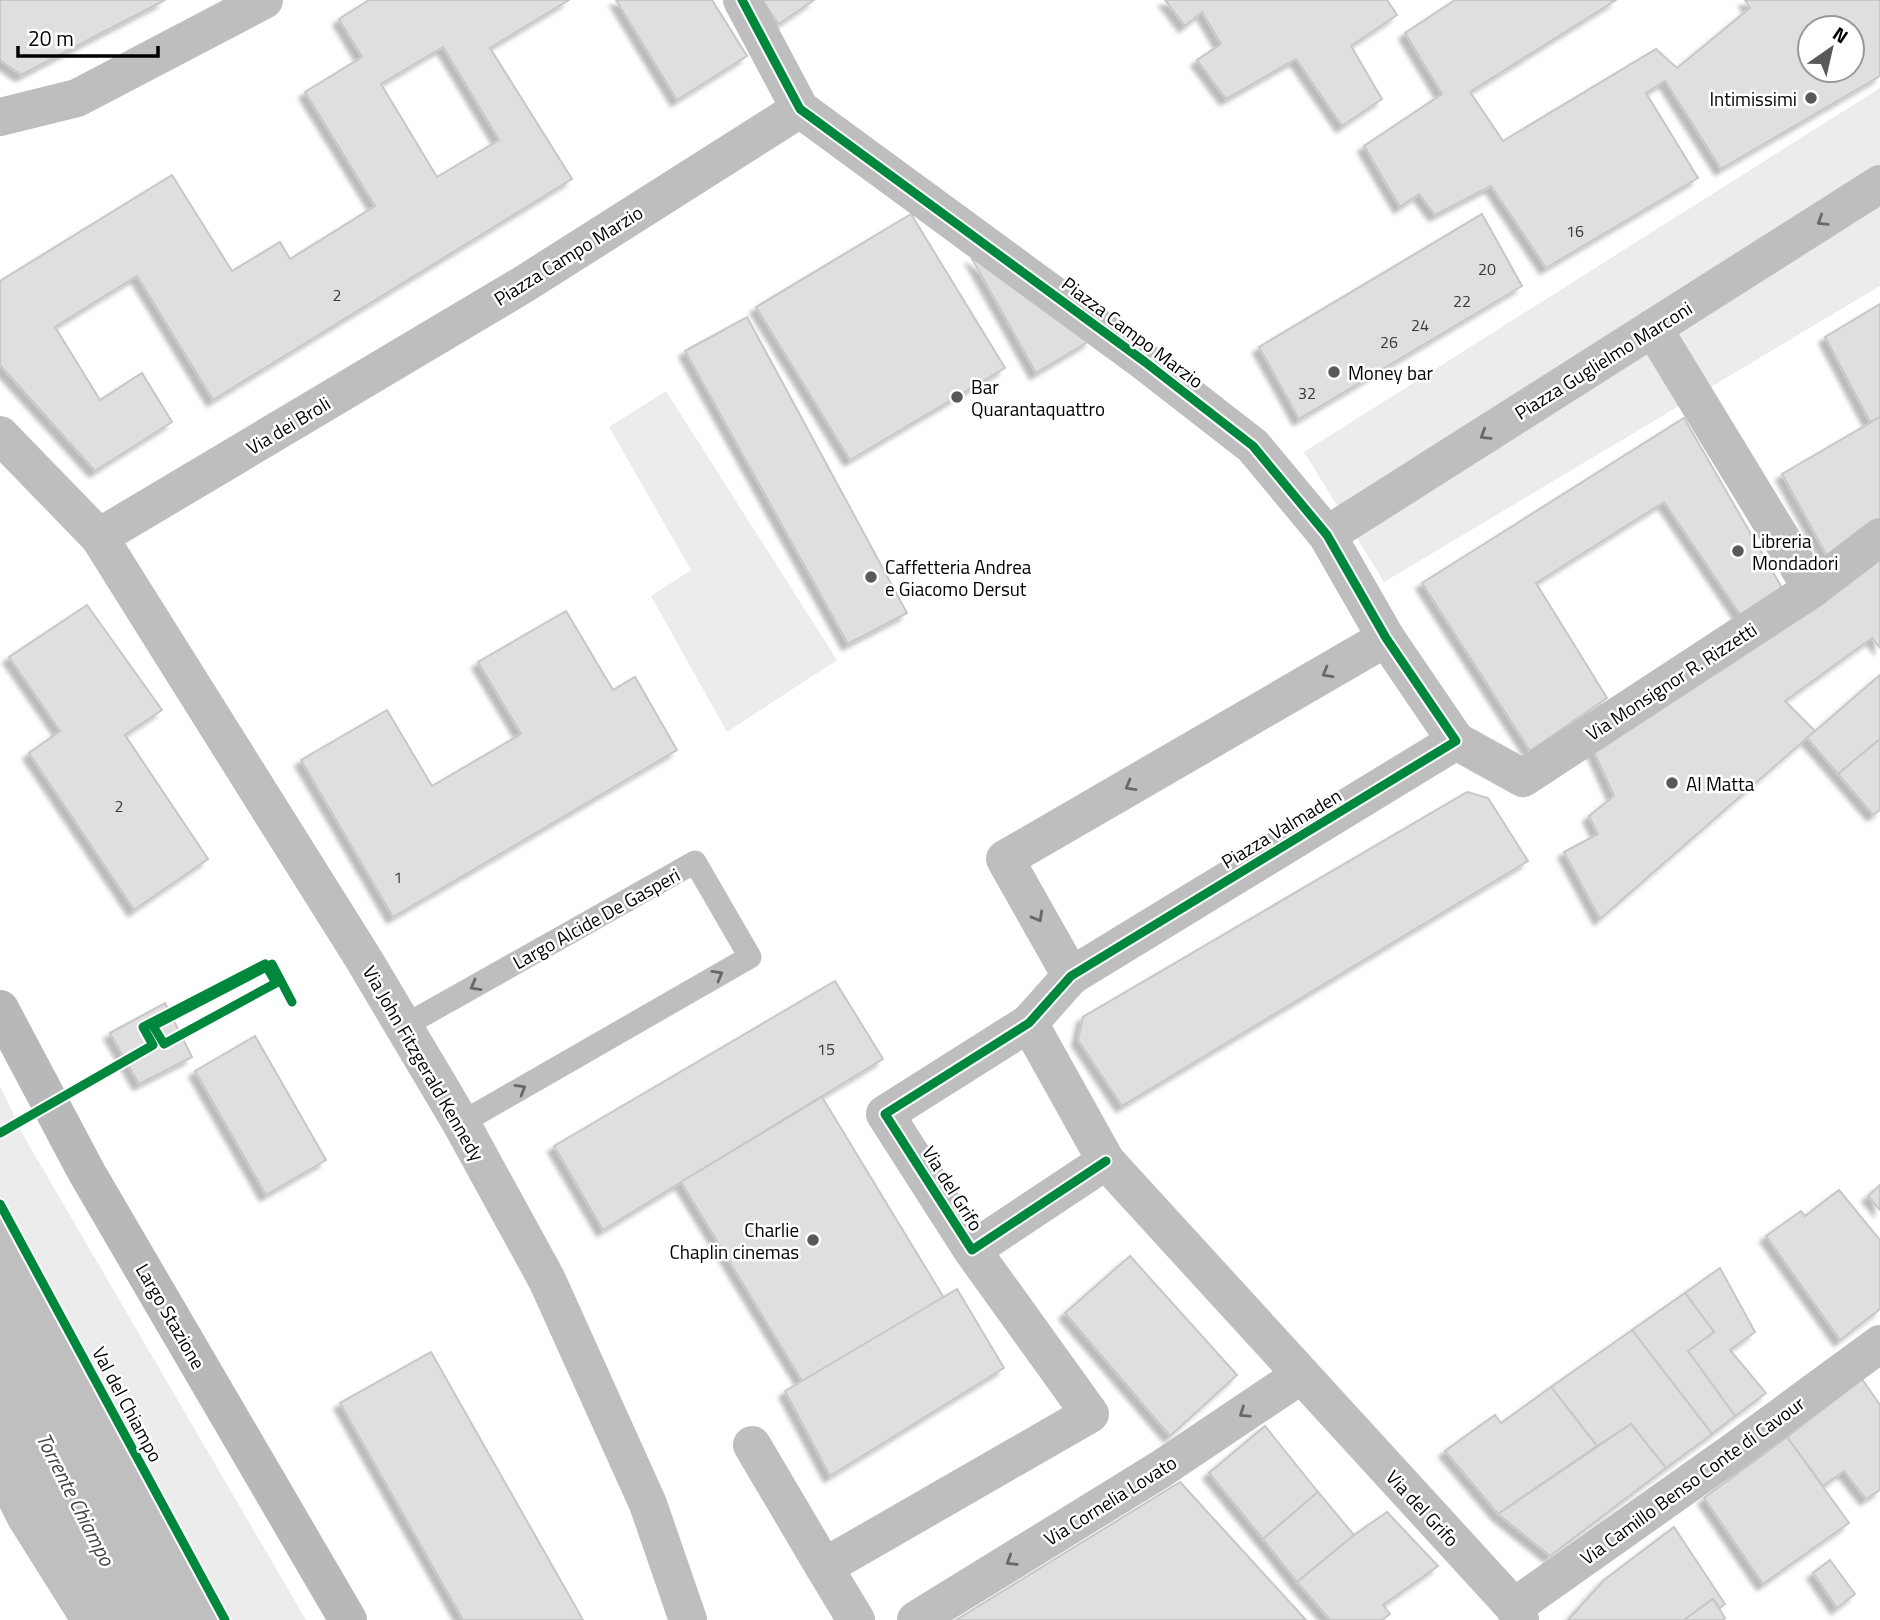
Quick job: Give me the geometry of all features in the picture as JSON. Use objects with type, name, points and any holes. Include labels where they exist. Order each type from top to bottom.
[{"type":"main road","name":"Largo Stazione","points":[[0,1009],[87,1173],[348,1620]]},
{"type":"street","points":[[0,117],[78,98],[264,0]]},
{"type":"street","points":[[742,0],[800,109]]},
{"type":"street","name":"Piazza Campo Marzio","points":[[477,312],[800,109],[1145,362],[1253,446],[1327,535],[1386,638]]},
{"type":"street","name":"Piazza Guglielmo Marconi","points":[[1327,535],[1880,184]]},
{"type":"street","name":"Via dei Broli","points":[[99,537],[477,312]]},
{"type":"street","points":[[1653,328],[1812,589]]},
{"type":"street","name":"Via John Fitzgerald Kennedy","points":[[0,435],[99,537],[404,1026],[461,1123],[552,1292],[648,1504],[688,1620]]},
{"type":"street","name":"Via Monsignor R. Rizzetti","points":[[1456,741],[1523,778],[1812,589],[1880,537]]},
{"type":"street","points":[[1071,976],[1005,859],[1386,638],[1456,741]]},
{"type":"street","name":"Piazza Valmaden","points":[[1029,1023],[1071,976],[1456,741]]},
{"type":"street","name":"Via del Grifo","points":[[824,1567],[1090,1414],[972,1250],[885,1114],[1029,1023],[1107,1161],[1517,1613]]},
{"type":"street","name":"Via del Grifo","points":[[972,1250],[1107,1161]]},
{"type":"street","name":"Via Camillo Benso Conte di Cavour","points":[[1517,1613],[1880,1344]]},
{"type":"street","name":"Via Cornelia Lovato","points":[[916,1620],[1161,1469],[1301,1376]]},
{"type":"street","points":[[752,1445],[856,1620]]},
{"type":"lane","name":"Largo Alcide De Gasperi","points":[[404,1026],[695,862],[750,957],[461,1123]]},
{"type":"shaded area","points":[[1880,88],[1880,286],[1384,582],[1304,452]]},
{"type":"shaded area","points":[[666,391],[837,660],[727,732],[651,596],[691,570],[609,427]]},
{"type":"shaded area","points":[[0,1086],[26,1140],[306,1620],[221,1620],[0,1197]]},
{"type":"water","name":"Torrente Chiampo","points":[[0,1197],[221,1620],[68,1620],[9,1526],[0,1508]]},
{"type":"building","points":[[0,0],[165,0],[21,75],[0,60]]},
{"type":"building","points":[[369,0],[569,0],[490,48],[572,179],[213,400],[137,276],[55,327],[100,400],[142,373],[172,422],[95,471],[0,365],[0,281],[172,175],[232,271],[280,242],[290,259],[375,206],[305,92],[362,57],[339,19]],"holes":[[[443,47],[499,140],[437,177],[381,84]]]},
{"type":"building","points":[[616,0],[712,0],[747,56],[677,100]]},
{"type":"building","points":[[762,0],[814,0],[779,24]]},
{"type":"building","points":[[1165,0],[1387,0],[1397,15],[1351,46],[1382,99],[1342,126],[1296,59],[1226,99],[1197,60],[1221,44],[1202,12],[1185,26]]},
{"type":"building","points":[[1455,0],[1616,0],[1470,92],[1503,141],[1656,49],[1677,68],[1750,8],[1745,0],[1880,0],[1880,76],[1721,169],[1665,81],[1646,93],[1698,178],[1546,268],[1491,186],[1435,215],[1419,194],[1400,207],[1364,146],[1442,94],[1405,33]]},
{"type":"building","points":[[911,214],[1005,368],[850,460],[756,307]]},
{"type":"building","points":[[1482,214],[1522,286],[1299,419],[1259,347]]},
{"type":"building","points":[[971,257],[1091,340],[1036,373]]},
{"type":"building","points":[[1880,304],[1880,417],[1870,422],[1825,337]]},
{"type":"building","points":[[747,317],[907,613],[848,644],[685,351]]},
{"type":"building","points":[[1880,417],[1880,520],[1828,558],[1782,474]]},
{"type":"building","points":[[1684,418],[1785,593],[1743,619],[1664,502],[1536,583],[1607,698],[1530,751],[1422,583]]},
{"type":"building","points":[[1880,560],[1880,648],[1872,638],[1785,701],[1815,731],[1600,919],[1564,852],[1598,834],[1589,816],[1614,796],[1593,750]]},
{"type":"building","points":[[87,605],[162,710],[125,735],[208,859],[134,910],[29,753],[60,731],[9,657]]},
{"type":"building","points":[[566,611],[613,690],[635,677],[677,750],[393,917],[301,760],[387,710],[432,786],[521,734],[478,662]]},
{"type":"building","points":[[1880,675],[1880,739],[1838,774],[1807,738]]},
{"type":"building","points":[[1880,739],[1880,810],[1873,815],[1838,774]]},
{"type":"building","points":[[1467,792],[1488,798],[1528,861],[1122,1106],[1078,1040],[1083,1017]]},
{"type":"building","points":[[835,981],[883,1059],[603,1230],[554,1146]]},
{"type":"building","points":[[165,1003],[192,1057],[139,1084],[110,1033]]},
{"type":"building","points":[[255,1036],[326,1160],[266,1195],[195,1071]]},
{"type":"building","name":"Charlie Chaplin cinemas","points":[[822,1097],[944,1298],[802,1381],[681,1182]]},
{"type":"building","points":[[1880,1185],[1880,1210],[1868,1196]]},
{"type":"building","points":[[1839,1190],[1880,1240],[1880,1309],[1840,1340],[1766,1236],[1801,1211],[1805,1216]]},
{"type":"building","points":[[1130,1256],[1237,1375],[1170,1436],[1065,1313]]},
{"type":"building","points":[[1720,1268],[1755,1332],[1730,1350],[1766,1393],[1735,1416],[1688,1351],[1714,1332],[1685,1293]]},
{"type":"building","points":[[957,1289],[1004,1368],[830,1476],[785,1391]]},
{"type":"building","points":[[1685,1293],[1714,1332],[1688,1351],[1735,1416],[1712,1434],[1632,1330]]},
{"type":"building","points":[[1632,1330],[1712,1434],[1666,1468],[1631,1424],[1597,1446],[1551,1387]]},
{"type":"building","points":[[431,1352],[583,1620],[463,1620],[340,1403]]},
{"type":"building","points":[[1862,1379],[1880,1405],[1880,1490],[1866,1499],[1844,1471],[1823,1486],[1787,1437]]},
{"type":"building","points":[[1551,1387],[1597,1446],[1498,1514],[1445,1451],[1495,1415],[1501,1423]]},
{"type":"building","points":[[1631,1424],[1666,1468],[1550,1556],[1498,1514]]},
{"type":"building","points":[[1265,1426],[1318,1492],[1263,1539],[1209,1473]]},
{"type":"building","points":[[1787,1437],[1849,1523],[1763,1584],[1704,1498]]},
{"type":"building","points":[[1180,1482],[1306,1620],[956,1620]]},
{"type":"building","points":[[1318,1492],[1354,1535],[1297,1582],[1263,1539]]},
{"type":"building","points":[[1387,1512],[1438,1566],[1383,1605],[1390,1614],[1382,1620],[1330,1620],[1297,1582],[1354,1535]]},
{"type":"building","points":[[1674,1527],[1725,1604],[1720,1608],[1713,1599],[1684,1620],[1568,1620],[1604,1580]]},
{"type":"building","points":[[1830,1560],[1855,1594],[1837,1608],[1813,1573]]},
{"type":"building","points":[[1713,1599],[1725,1618],[1723,1620],[1684,1620]]},
{"type":"cycle path","points":[[742,0],[800,109],[1145,362],[1253,446],[1327,535],[1386,638],[1456,741],[1071,976],[1029,1023],[885,1114],[972,1250],[1106,1161]]},
{"type":"cycle path","points":[[0,1133],[153,1045],[143,1027],[265,964],[276,983],[164,1044],[153,1026],[272,964],[292,1002]]},
{"type":"cycle path","name":"Val del Chiampo","points":[[0,1204],[225,1620]]},
{"type":"place","name":"Intimissimi","points":[[1811,98]]},
{"type":"place","name":"Money bar","points":[[1334,372]]},
{"type":"place","name":"Bar Quarantaquattro","points":[[957,397]]},
{"type":"place","name":"Libreria Mondadori","points":[[1738,551]]},
{"type":"place","name":"Caffetteria Andrea e Giacomo Dersut","points":[[871,577]]},
{"type":"place","name":"Al Matta","points":[[1672,783]]},
{"type":"place","name":"Charlie Chaplin cinemas","points":[[813,1240]]}]
